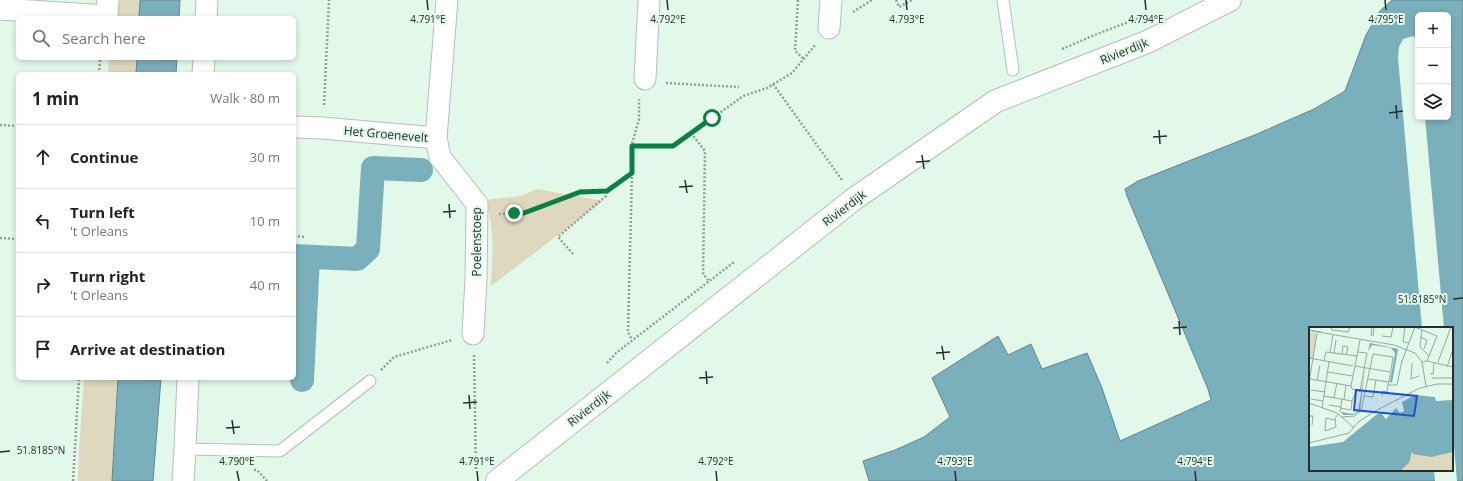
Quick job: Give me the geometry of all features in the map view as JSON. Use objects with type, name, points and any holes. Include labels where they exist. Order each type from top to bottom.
[{"type":"street","points":[[0,9],[107,16],[108,0]]},
{"type":"street","points":[[206,16],[207,0]]},
{"type":"street","name":"Het Groenevelt","points":[[296,127],[436,138],[447,0]]},
{"type":"street","points":[[642,81],[649,0]]},
{"type":"street","points":[[824,35],[831,0]]},
{"type":"street","name":"Rivierdijk","points":[[498,481],[854,199],[996,101],[1147,42],[1230,0]]},
{"type":"street","points":[[203,72],[204,60]]},
{"type":"street","name":"Poelenstoep","points":[[436,138],[440,157],[478,204],[473,334]]},
{"type":"street","points":[[183,481],[188,380]]},
{"type":"lane","points":[[1004,0],[1013,70]]},
{"type":"lane","points":[[185,449],[280,451],[370,381]]},
{"type":"path","points":[[322,128],[330,0]]},
{"type":"path","points":[[798,0],[795,51],[804,60]]},
{"type":"path","points":[[853,12],[872,0]]},
{"type":"path","points":[[896,0],[900,7],[912,0]]},
{"type":"path","points":[[632,146],[673,146],[743,96],[773,84],[792,73],[824,35]]},
{"type":"path","points":[[99,72],[100,60]]},
{"type":"path","points":[[632,340],[628,332],[632,146],[639,119],[638,83],[642,81],[739,87]]},
{"type":"path","points":[[773,84],[842,180]]},
{"type":"path","points":[[0,125],[16,126]]},
{"type":"path","points":[[691,134],[705,151],[703,274],[709,282]]},
{"type":"path","points":[[503,214],[524,213],[580,192],[607,191],[632,173]]},
{"type":"path","points":[[573,254],[558,237],[606,196],[607,191]]},
{"type":"path","points":[[296,236],[305,237]]},
{"type":"path","points":[[0,238],[16,239]]},
{"type":"path","points":[[370,381],[394,357],[473,334],[476,477]]},
{"type":"path","points":[[73,481],[79,380]]},
{"type":"shaded area","points":[[113,0],[140,0],[139,16],[112,16]]},
{"type":"shaded area","points":[[109,60],[137,60],[136,72],[108,72]]},
{"type":"shaded area","points":[[537,189],[603,201],[491,286],[492,231],[488,210],[484,200],[521,196]]},
{"type":"shaded area","points":[[84,380],[118,380],[112,481],[78,481]]},
{"type":"water","points":[[140,0],[180,0],[179,16],[139,16]]},
{"type":"water","points":[[1392,0],[1463,0],[1463,481],[869,481],[863,461],[895,450],[924,437],[950,417],[932,378],[998,336],[1008,355],[1031,344],[1042,369],[1087,353],[1102,388],[1120,441],[1211,400],[1208,389],[1125,189],[1138,181],[1257,134],[1314,109],[1345,91],[1366,35],[1380,11]]},
{"type":"water","points":[[137,60],[177,60],[176,72],[136,72]]},
{"type":"water","points":[[118,380],[161,380],[153,481],[112,481]]},
{"type":"pier","points":[[1413,36],[1415,38],[1415,120],[1425,120],[1444,327],[1422,327],[1398,58],[1399,47],[1403,39]]},
{"type":"pier","points":[[1453,435],[1457,481],[1435,481],[1434,471],[1453,471]]},
{"type":"waterway","points":[[296,256],[357,259],[368,249],[373,168],[421,170]]},
{"type":"waterway","points":[[302,380],[308,257]]},
{"type":"route","points":[[514,213],[524,213],[580,192],[607,191],[632,173],[632,146],[673,146],[712,118]]}]
